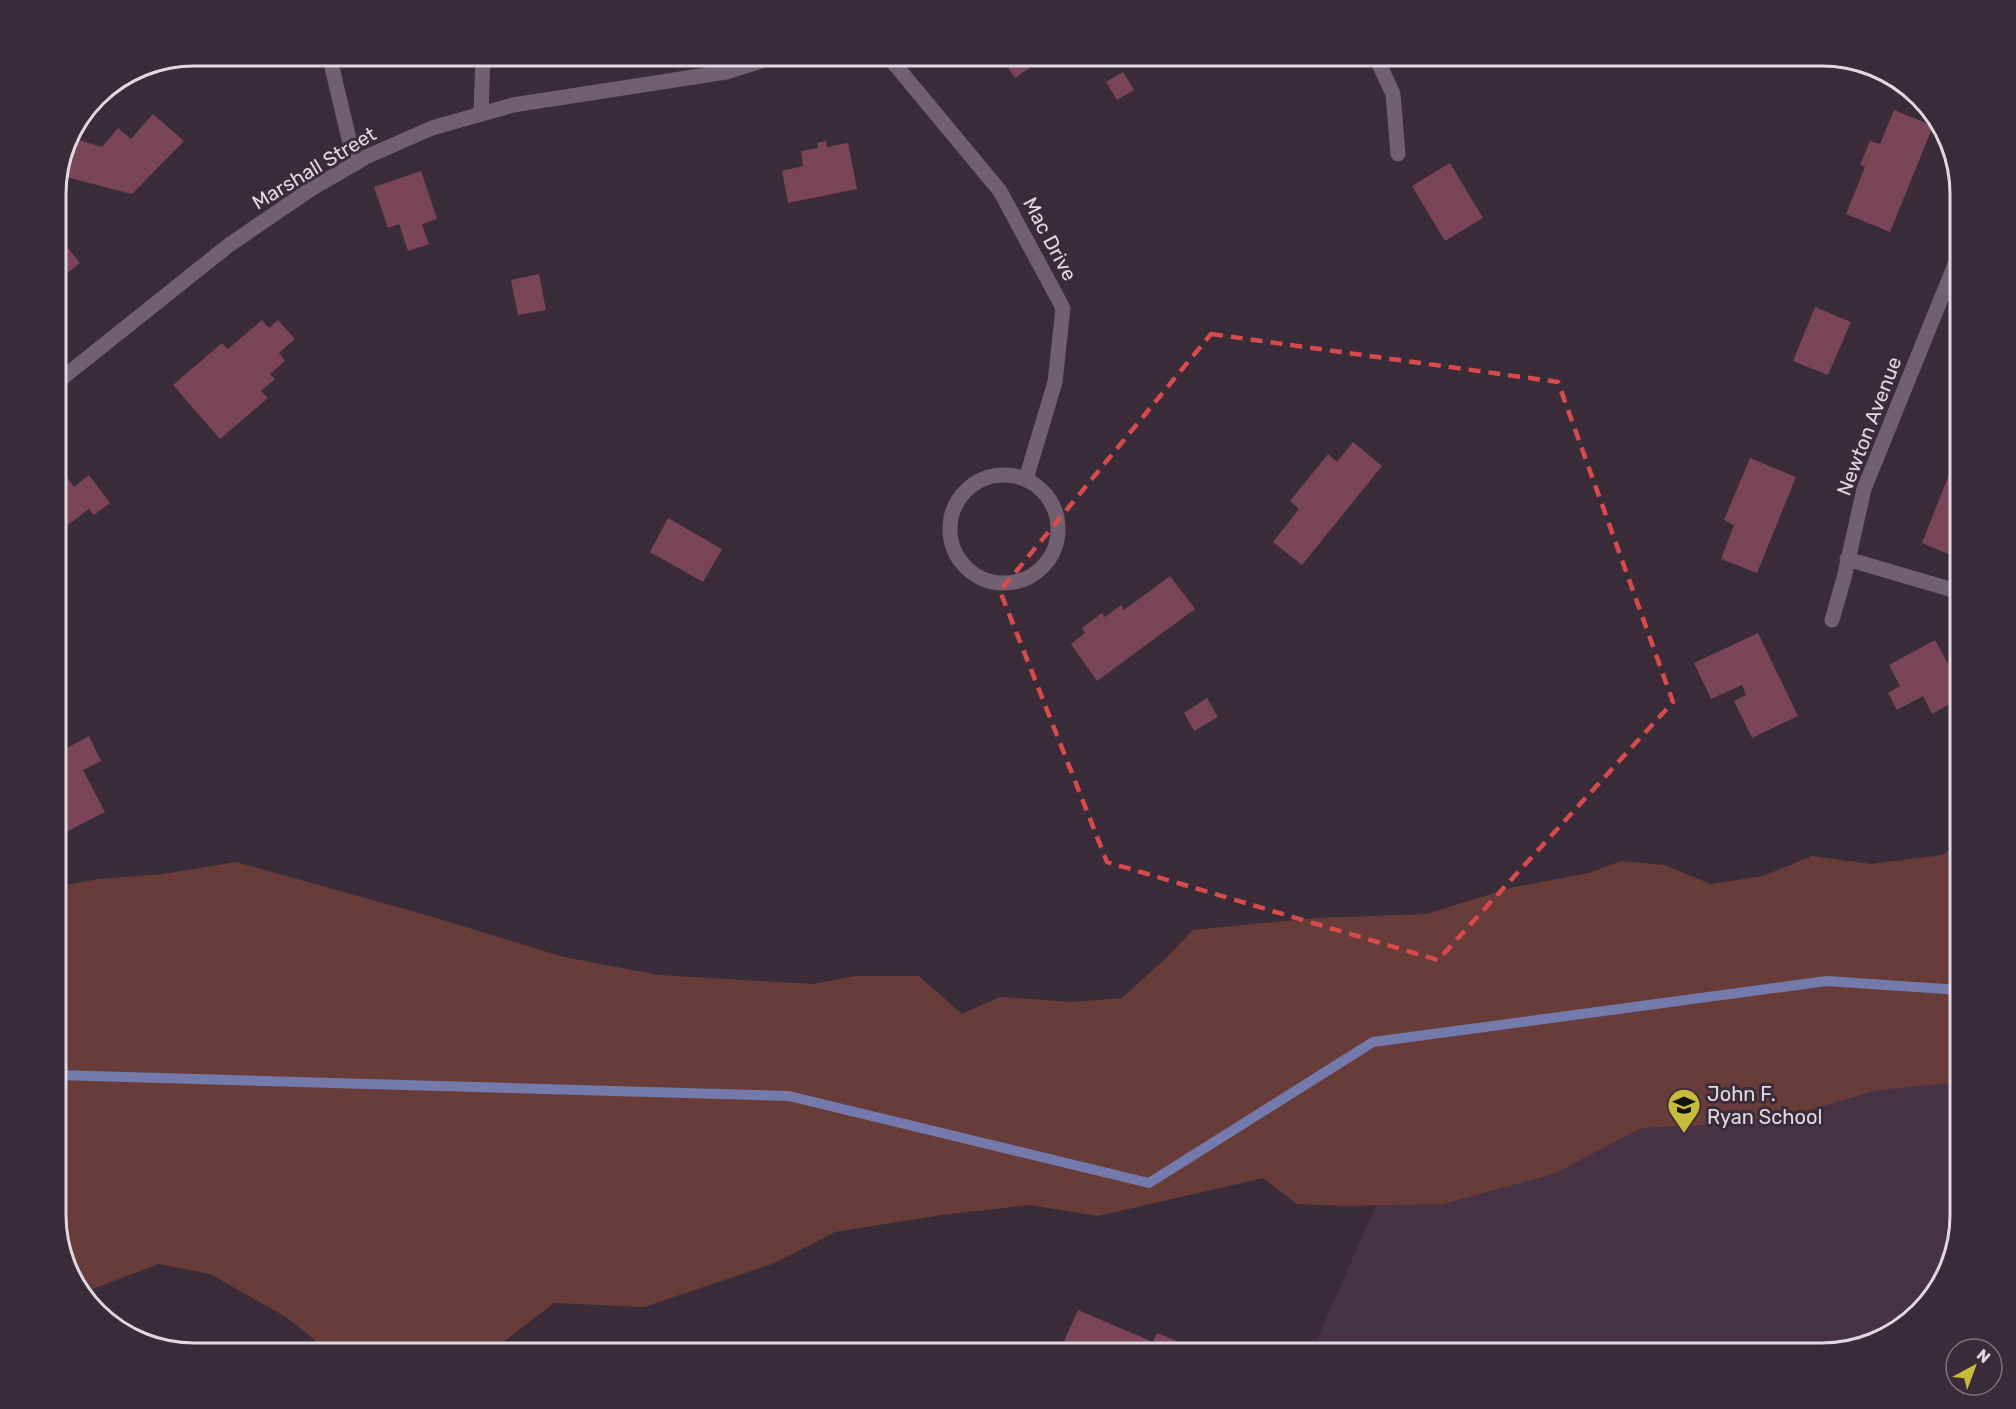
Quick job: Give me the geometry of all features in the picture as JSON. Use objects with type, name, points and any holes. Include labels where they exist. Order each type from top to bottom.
[{"type":"street","points":[[331,66],[355,164]]},
{"type":"street","points":[[481,114],[483,66]]},
{"type":"street","name":"Marshall Street","points":[[66,375],[229,245],[311,189],[355,164],[432,128],[513,105],[726,72],[746,66]]},
{"type":"street","name":"Mac Drive","points":[[895,66],[1000,191],[1063,308],[1055,382],[1026,479]]},
{"type":"street","points":[[1380,66],[1393,94],[1398,154]]},
{"type":"street","name":"Newton Avenue","points":[[1832,620],[1864,489],[1950,277]]},
{"type":"street","points":[[1005,474],[1026,479],[1044,491],[1055,509],[1059,531],[1055,551],[1042,569],[1024,581],[1003,584],[982,580],[964,567],[953,549],[949,528],[954,507],[966,489],[984,478],[1005,474]]},
{"type":"street","points":[[1847,559],[1950,589]]},
{"type":"highlighted area","points":[[1211,334],[1558,382],[1673,702],[1438,960],[1107,862],[1000,591]]},
{"type":"shaded area","points":[[1950,850],[1950,1083],[1877,1090],[1769,1122],[1641,1128],[1554,1174],[1443,1204],[1343,1206],[1297,1204],[1263,1178],[1098,1216],[1029,1205],[942,1215],[835,1232],[775,1263],[644,1307],[554,1303],[502,1343],[318,1343],[286,1317],[210,1274],[159,1264],[91,1290],[76,1264],[68,1240],[66,1224],[66,885],[98,879],[163,874],[236,862],[426,915],[564,957],[659,975],[813,984],[855,976],[919,976],[962,1014],[1000,997],[1072,1002],[1122,998],[1193,930],[1317,918],[1426,914],[1514,887],[1589,873],[1621,861],[1664,865],[1711,884],[1763,876],[1812,856],[1871,864],[1942,855]]},
{"type":"shaded area","name":"John F. Ryan School","points":[[1950,1026],[1950,1215],[1948,1240],[1937,1272],[1918,1299],[1893,1321],[1879,1330],[1839,1342],[1315,1343],[1443,1053]]},
{"type":"building","points":[[1007,66],[1032,66],[1015,78]]},
{"type":"building","points":[[1123,72],[1134,90],[1117,100],[1106,82]]},
{"type":"building","points":[[1894,110],[1929,124],[1932,129],[1890,232],[1846,214],[1865,167],[1860,165],[1870,141],[1880,144]]},
{"type":"building","points":[[153,114],[184,141],[132,194],[67,177],[78,140],[102,147],[118,128],[131,139]]},
{"type":"building","points":[[826,141],[827,147],[848,143],[857,189],[788,203],[782,171],[803,166],[801,151],[818,148],[817,143]]},
{"type":"building","points":[[1450,163],[1483,218],[1445,241],[1412,186]]},
{"type":"building","points":[[421,171],[437,219],[422,224],[429,244],[408,251],[399,224],[388,228],[374,187]]},
{"type":"building","points":[[66,246],[80,263],[66,274]]},
{"type":"building","points":[[539,274],[546,310],[518,315],[511,280]]},
{"type":"building","points":[[1815,307],[1851,322],[1828,375],[1793,361]]},
{"type":"building","points":[[262,320],[269,328],[278,320],[295,339],[279,353],[285,361],[270,374],[275,379],[261,391],[268,398],[220,439],[173,385],[222,343],[228,349]]},
{"type":"building","points":[[1353,442],[1382,466],[1302,565],[1273,542],[1299,509],[1290,501],[1328,454],[1337,462]]},
{"type":"building","points":[[1750,458],[1796,477],[1757,573],[1721,559],[1734,525],[1724,520]]},
{"type":"building","points":[[1950,472],[1950,555],[1922,543]]},
{"type":"building","points":[[89,475],[110,503],[94,515],[89,509],[66,526],[66,476],[74,487]]},
{"type":"building","points":[[668,518],[722,549],[703,582],[650,552]]},
{"type":"building","points":[[1170,576],[1195,609],[1097,681],[1071,644],[1085,633],[1082,628],[1102,613],[1105,617],[1121,605],[1124,610]]},
{"type":"building","points":[[1758,633],[1798,716],[1752,738],[1734,701],[1746,695],[1742,685],[1711,699],[1694,663]]},
{"type":"building","points":[[1935,640],[1950,668],[1950,704],[1932,714],[1923,696],[1897,710],[1888,693],[1900,686],[1889,665]]},
{"type":"building","points":[[1207,698],[1218,717],[1194,731],[1184,713]]},
{"type":"building","points":[[89,736],[101,761],[83,770],[105,812],[66,832],[66,749]]},
{"type":"building","points":[[1078,1310],[1153,1342],[1157,1333],[1177,1341],[1176,1343],[1063,1343]]},
{"type":"waterway","points":[[66,1075],[789,1096],[1149,1183],[1373,1042],[1827,981],[1950,989]]},
{"type":"place","name":"John F. Ryan School","points":[[1684,1134]]}]
